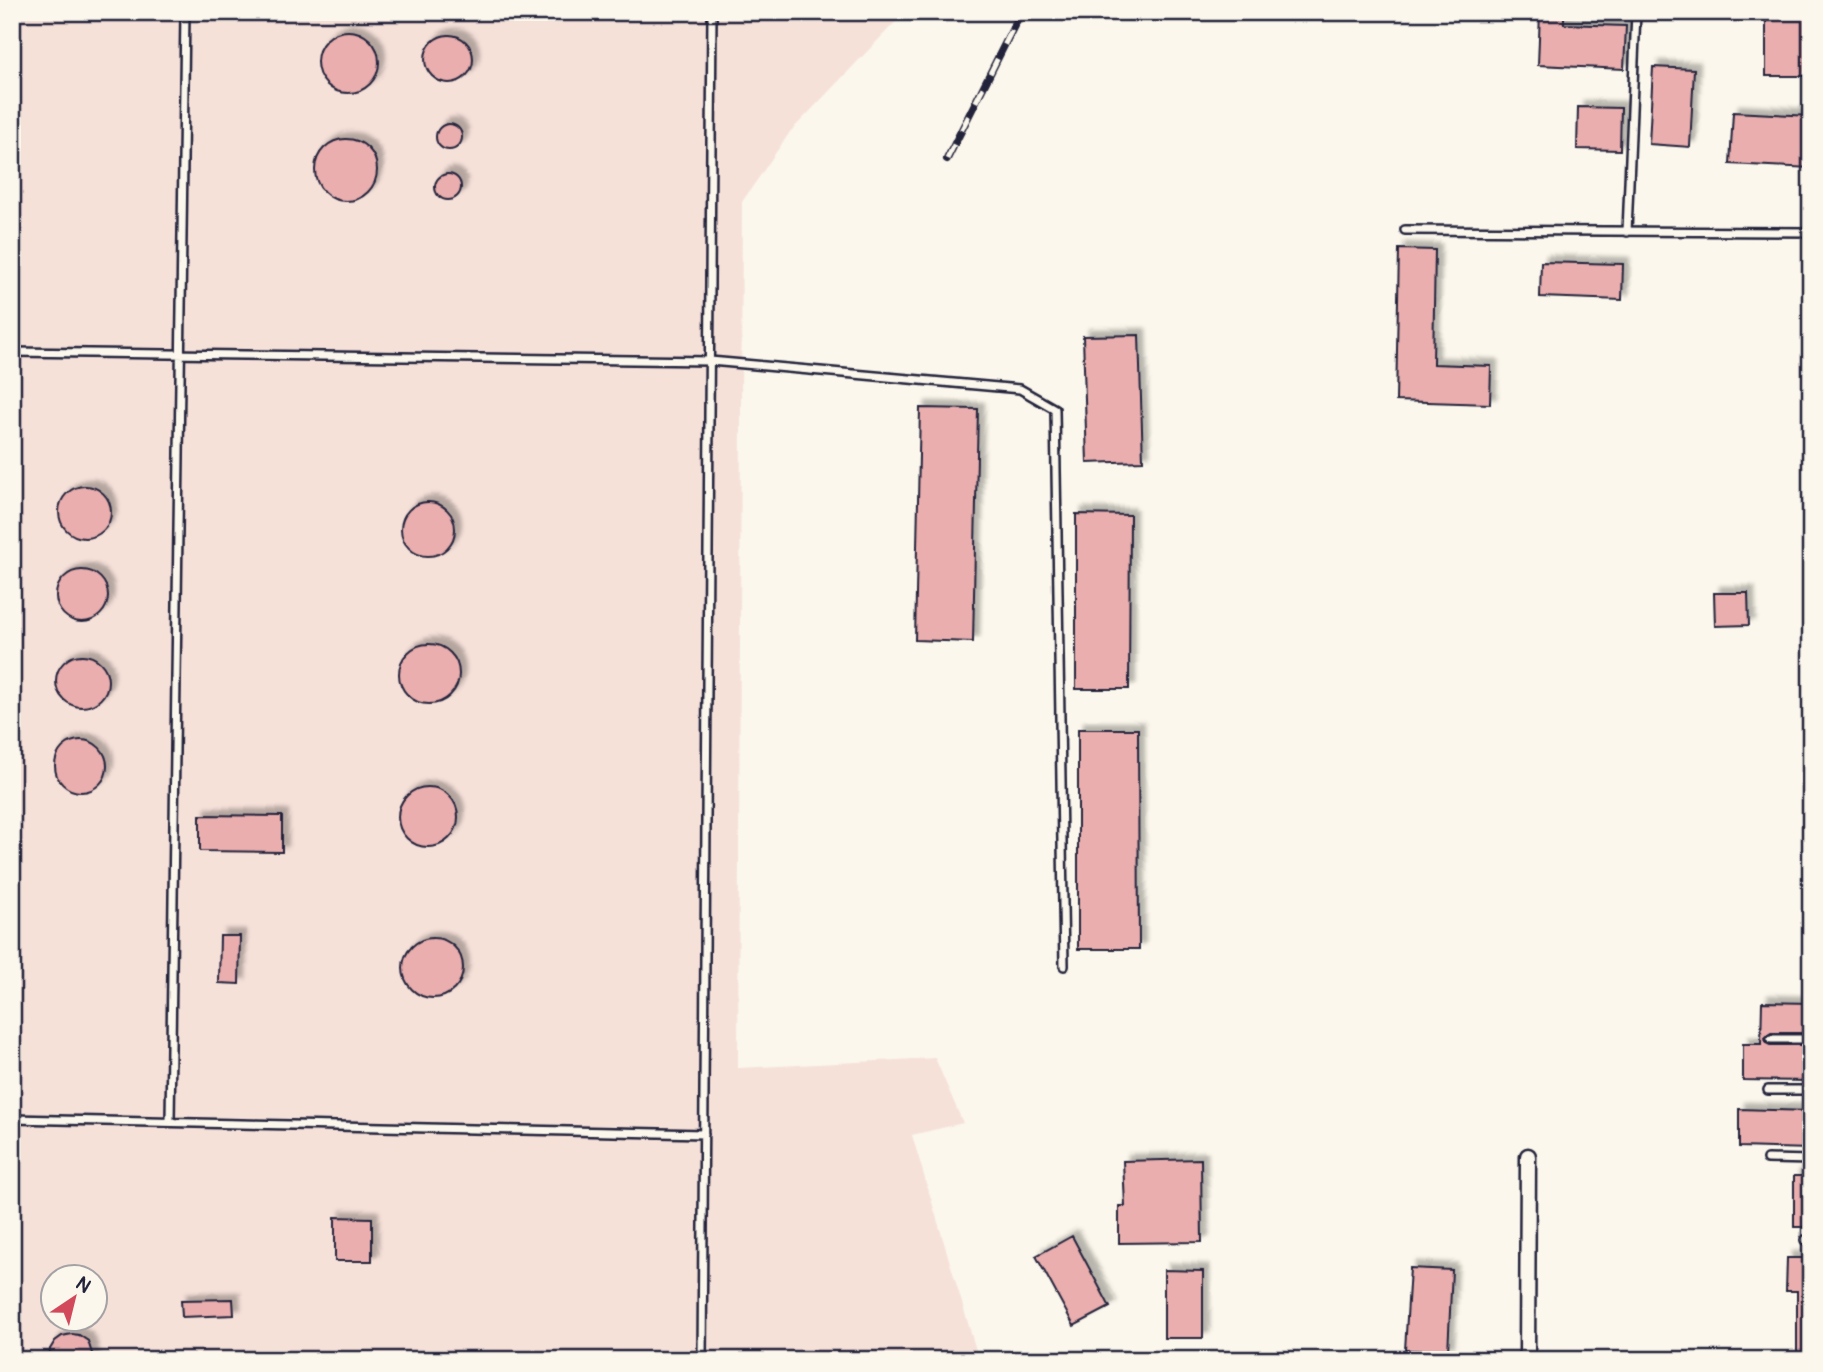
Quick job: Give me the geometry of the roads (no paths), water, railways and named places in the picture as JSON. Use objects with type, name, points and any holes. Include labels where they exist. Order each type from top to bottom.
[{"type":"street","points":[[1527,1360],[1528,1156]]},
{"type":"lane","points":[[170,1121],[186,12]]},
{"type":"lane","points":[[702,1360],[712,12]]},
{"type":"lane","points":[[1627,232],[1636,12]]},
{"type":"lane","points":[[1405,230],[1811,232]]},
{"type":"lane","points":[[12,352],[710,361],[1020,389],[1055,409],[1064,966]]},
{"type":"lane","points":[[1771,1039],[1811,1039]]},
{"type":"lane","points":[[1768,1090],[1811,1090]]},
{"type":"lane","points":[[12,1119],[704,1134]]},
{"type":"lane","points":[[1767,1159],[1811,1160]]},
{"type":"railway","points":[[947,159],[1021,12]]}]
